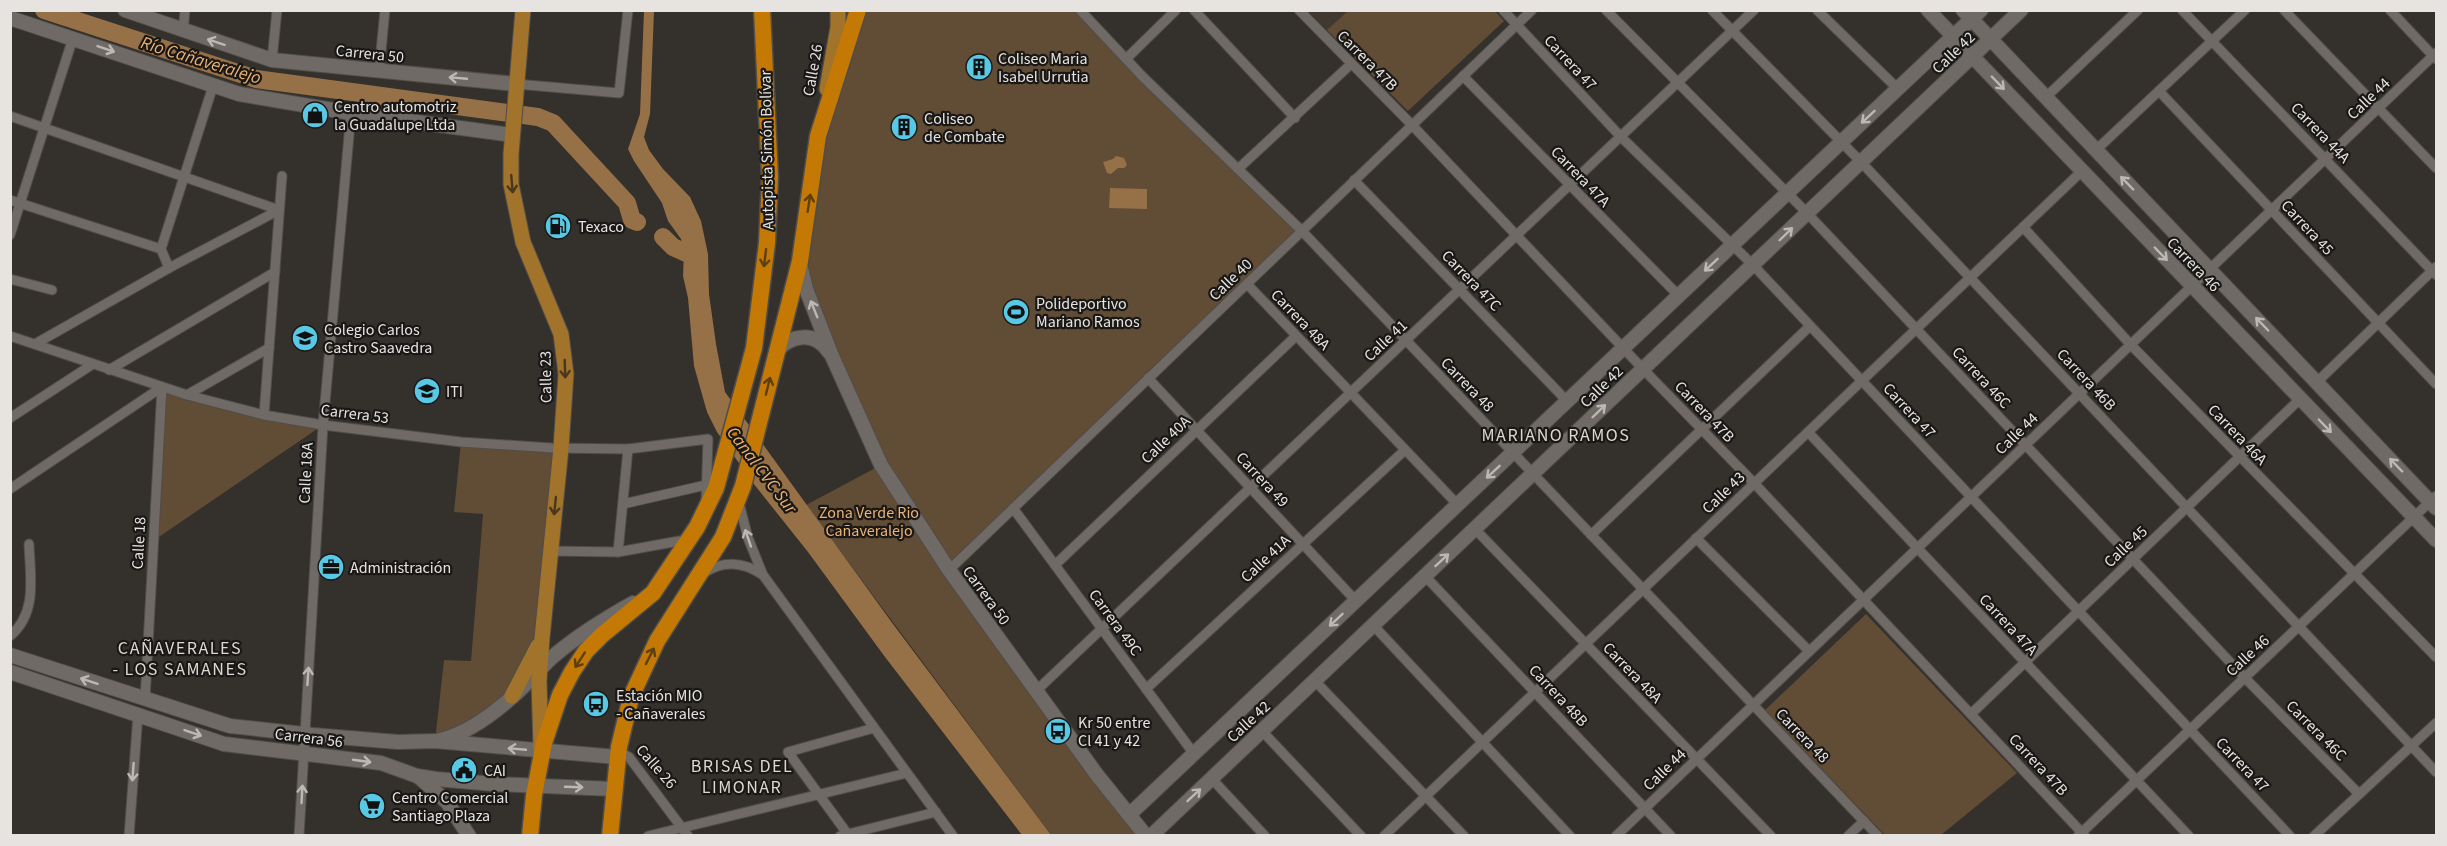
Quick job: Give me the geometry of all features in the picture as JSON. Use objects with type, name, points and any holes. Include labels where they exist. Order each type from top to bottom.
[{"type":"highway","name":"Autopista Simón Bolívar","points":[[530,836],[542,751],[560,695],[586,651],[653,593],[706,512],[721,470],[754,348],[767,243],[770,177],[762,10]]},
{"type":"highway","points":[[610,836],[613,789],[625,716],[640,675],[657,641],[723,537],[740,493],[800,261],[818,136],[858,10]]},
{"type":"main road","name":"Calle 23","points":[[523,10],[511,184],[517,221],[534,270],[555,316],[564,351],[566,374],[542,638],[542,751]]},
{"type":"main road","name":"Calle 26","points":[[818,136],[838,27],[838,10]]},
{"type":"main road","points":[[512,696],[542,638]]},
{"type":"street","name":"Carrera 50","points":[[124,10],[183,32],[272,60],[516,88],[619,93],[628,10]]},
{"type":"street","points":[[183,32],[185,10]]},
{"type":"street","points":[[272,60],[277,10]]},
{"type":"street","points":[[379,71],[385,10]]},
{"type":"street","name":"Carrera 48","points":[[1080,10],[1126,59],[1302,231],[1878,836]]},
{"type":"street","points":[[1126,59],[1176,10]]},
{"type":"street","points":[[1194,10],[1294,118]]},
{"type":"street","name":"Carrera 47B","points":[[1299,10],[1413,125],[1754,483],[2081,834]]},
{"type":"street","name":"Carrera 47","points":[[1503,10],[1621,137],[1753,265],[2290,836]]},
{"type":"street","name":"Calle 40","points":[[949,570],[1532,10]]},
{"type":"street","name":"Carrera 46C","points":[[1606,10],[1807,213],[2244,678],[2359,794]]},
{"type":"street","name":"Carrera 46B","points":[[1712,10],[1862,162],[2436,772]]},
{"type":"street","name":"Calle 41","points":[[1036,691],[1755,10]]},
{"type":"street","points":[[1817,10],[1898,89]]},
{"type":"street","name":"Carrera 46","points":[[1928,10],[2436,540]]},
{"type":"street","name":"Calle 42","points":[[1151,836],[2021,10]]},
{"type":"street","points":[[2046,97],[2138,10]]},
{"type":"street","name":"Carrera 44A","points":[[2182,10],[2435,271]]},
{"type":"street","points":[[2096,150],[2245,10]]},
{"type":"street","points":[[2284,10],[2436,168]]},
{"type":"street","points":[[2390,10],[2435,56]]},
{"type":"street","name":"Calle 42","points":[[1129,815],[1898,89],[1953,36],[1972,13]]},
{"type":"street","name":"Carrera 46","points":[[1972,13],[1990,39],[2434,502]]},
{"type":"street","points":[[10,18],[239,93],[351,112],[513,130]]},
{"type":"street","points":[[10,235],[74,38]]},
{"type":"street","name":"Calle 44","points":[[1616,836],[2435,56]]},
{"type":"street","points":[[1238,169],[1351,64]]},
{"type":"street","name":"Carrera 47A","points":[[1463,76],[1679,296]]},
{"type":"street","points":[[169,268],[161,249],[213,86]]},
{"type":"street","name":"Carrera 45","points":[[2159,91],[2436,384]]},
{"type":"street","name":"Calle 18A","points":[[299,836],[323,425],[351,112]]},
{"type":"street","points":[[10,116],[279,210]]},
{"type":"street","name":"Calle 43","points":[[1384,836],[2082,171]]},
{"type":"street","points":[[264,415],[282,176]]},
{"type":"street","name":"Carrera 47C","points":[[1354,180],[1567,401]]},
{"type":"street","points":[[10,200],[161,249]]},
{"type":"street","points":[[35,344],[169,268],[279,210]]},
{"type":"street","name":"Carrera 46A","points":[[2024,227],[2131,345],[2436,657]]},
{"type":"street","name":"Carrera 50","points":[[800,261],[804,283],[832,356],[881,465],[949,570],[1036,691],[1146,836]]},
{"type":"street","points":[[2317,382],[2435,271]]},
{"type":"street","points":[[109,370],[275,272]]},
{"type":"street","points":[[10,279],[52,290]]},
{"type":"street","name":"Carrera 48A","points":[[1247,284],[1458,505]]},
{"type":"street","points":[[1591,535],[1810,326]]},
{"type":"street","name":"Carrera 53","points":[[10,336],[187,395],[264,415],[323,425],[462,442],[561,448],[628,449],[708,439],[706,485]]},
{"type":"street","name":"Calle 40A","points":[[1055,565],[1296,336]]},
{"type":"street","name":"Carrera 50","points":[[776,352],[790,339],[810,337],[819,341],[832,356]]},
{"type":"street","points":[[187,395],[269,348]]},
{"type":"street","points":[[10,418],[93,364]]},
{"type":"street","name":"Carrera 49","points":[[1148,378],[1356,601]]},
{"type":"street","points":[[10,489],[162,387]]},
{"type":"street","name":"Calle 18","points":[[145,700],[162,387]]},
{"type":"street","name":"Calle 45","points":[[1971,714],[2300,399]]},
{"type":"street","name":"Carrera 47A","points":[[1808,432],[2189,836]]},
{"type":"street","points":[[618,552],[628,449]]},
{"type":"street","name":"Calle 41A","points":[[1146,689],[1405,450]]},
{"type":"street","points":[[623,504],[706,485],[706,512]]},
{"type":"street","points":[[740,493],[748,538],[763,575],[953,836]]},
{"type":"street","name":"Calle 46","points":[[2081,834],[2414,517],[2434,502]]},
{"type":"street","name":"Carrera 49C","points":[[1013,508],[1194,754]]},
{"type":"street","name":"Carrera 48A","points":[[1475,529],[1771,836]]},
{"type":"street","points":[[1696,538],[1809,651]]},
{"type":"street","points":[[550,551],[618,552],[679,541],[685,543]]},
{"type":"street","points":[[10,636],[25,620],[30,601],[29,544]]},
{"type":"street","points":[[701,575],[721,564],[732,563],[754,569],[763,575]]},
{"type":"street","name":"Carrera 48B","points":[[1425,576],[1671,836]]},
{"type":"street","name":"Carrera 56","points":[[435,741],[459,733],[495,710],[554,655],[589,629],[653,593]]},
{"type":"street","points":[[1373,625],[1570,836]]},
{"type":"street","name":"Carrera 56","points":[[10,655],[230,726],[398,742],[435,741],[542,751],[618,754]]},
{"type":"street","name":"Carrera 56","points":[[10,672],[224,744],[381,763],[417,776],[494,784],[613,789]]},
{"type":"street","points":[[1315,681],[1464,836]]},
{"type":"street","points":[[129,836],[138,714]]},
{"type":"street","points":[[2313,836],[2436,723]]},
{"type":"street","points":[[874,728],[788,752],[846,835],[936,812]]},
{"type":"street","points":[[1262,731],[1361,836]]},
{"type":"street","name":"Calle 26","points":[[618,754],[629,757],[685,831]]},
{"type":"street","points":[[648,836],[685,831],[819,794],[908,773]]},
{"type":"street","points":[[417,776],[447,802],[469,836]]},
{"type":"street","points":[[1212,778],[1265,836]]},
{"type":"street","points":[[1848,836],[1864,821]]},
{"type":"shaded area","points":[[1308,11],[1349,11],[1327,30]]},
{"type":"green space","points":[[1349,10],[1495,11],[1504,21],[1408,111],[1327,30]]},
{"type":"green space","name":"Polideportivo Mariano Ramos","points":[[858,11],[1080,11],[1302,231],[949,570],[1097,775],[1118,813],[1136,835],[1051,835],[806,505],[881,465],[802,277],[816,158]]},
{"type":"green space","points":[[162,387],[323,425],[153,541]]},
{"type":"green space","points":[[461,442],[561,448],[542,638],[512,696],[435,741],[444,660],[471,661],[483,514],[454,512]]},
{"type":"green space","points":[[1866,614],[2017,773],[1941,835],[1885,835],[1765,710]]},
{"type":"water","name":"Canal CVC Sur","points":[[644,11],[654,11],[650,114],[644,137],[649,150],[663,169],[690,197],[701,221],[708,254],[709,294],[725,392],[893,624],[1051,835],[1022,835],[885,657],[808,552],[753,483],[717,432],[707,412],[694,366],[681,239],[668,221],[662,203],[628,149],[640,114]]},
{"type":"water","points":[[1116,156],[1124,158],[1127,165],[1111,174],[1107,173],[1103,162]]},
{"type":"water","points":[[1110,188],[1147,189],[1147,209],[1109,208]]},
{"type":"waterway","name":"Río Cañaveralejo","points":[[44,10],[256,79],[538,117],[553,123],[627,203],[632,220],[637,222]]},
{"type":"waterway","name":"Río Cañaveralejo","points":[[663,237],[673,247],[691,255]]},
{"type":"place","name":"Coliseo Maria Isabel Urrutia","points":[[979,67]]},
{"type":"place","name":"Centro automotriz la Guadalupe Ltda","points":[[315,115]]},
{"type":"place","name":"Coliseo de Combate","points":[[904,127]]},
{"type":"place","name":"Texaco","points":[[558,226]]},
{"type":"place","name":"Polideportivo Mariano Ramos","points":[[1016,312]]},
{"type":"place","name":"Colegio Carlos Castro Saavedra","points":[[305,338]]},
{"type":"place","name":"ITI","points":[[427,391]]},
{"type":"place","name":"Administración","points":[[331,567]]},
{"type":"place","name":"Estación MIO - Cañaverales","points":[[596,704]]},
{"type":"place","name":"Kr 50 entre Cl 41 y 42","points":[[1058,731]]},
{"type":"place","name":"CAI","points":[[464,770]]},
{"type":"place","name":"Centro Comercial Santiago Plaza","points":[[372,806]]},
{"type":"district","name":"MARIANO RAMOS","points":[[1556,435]]},
{"type":"district","name":"CAÑAVERALES - LOS SAMANES","points":[[180,658]]},
{"type":"district","name":"BRISAS DEL LIMONAR","points":[[742,776]]},
{"type":"park label","name":"Zona Verde Rio Cañaveralejo","points":[[869,521]]}]
